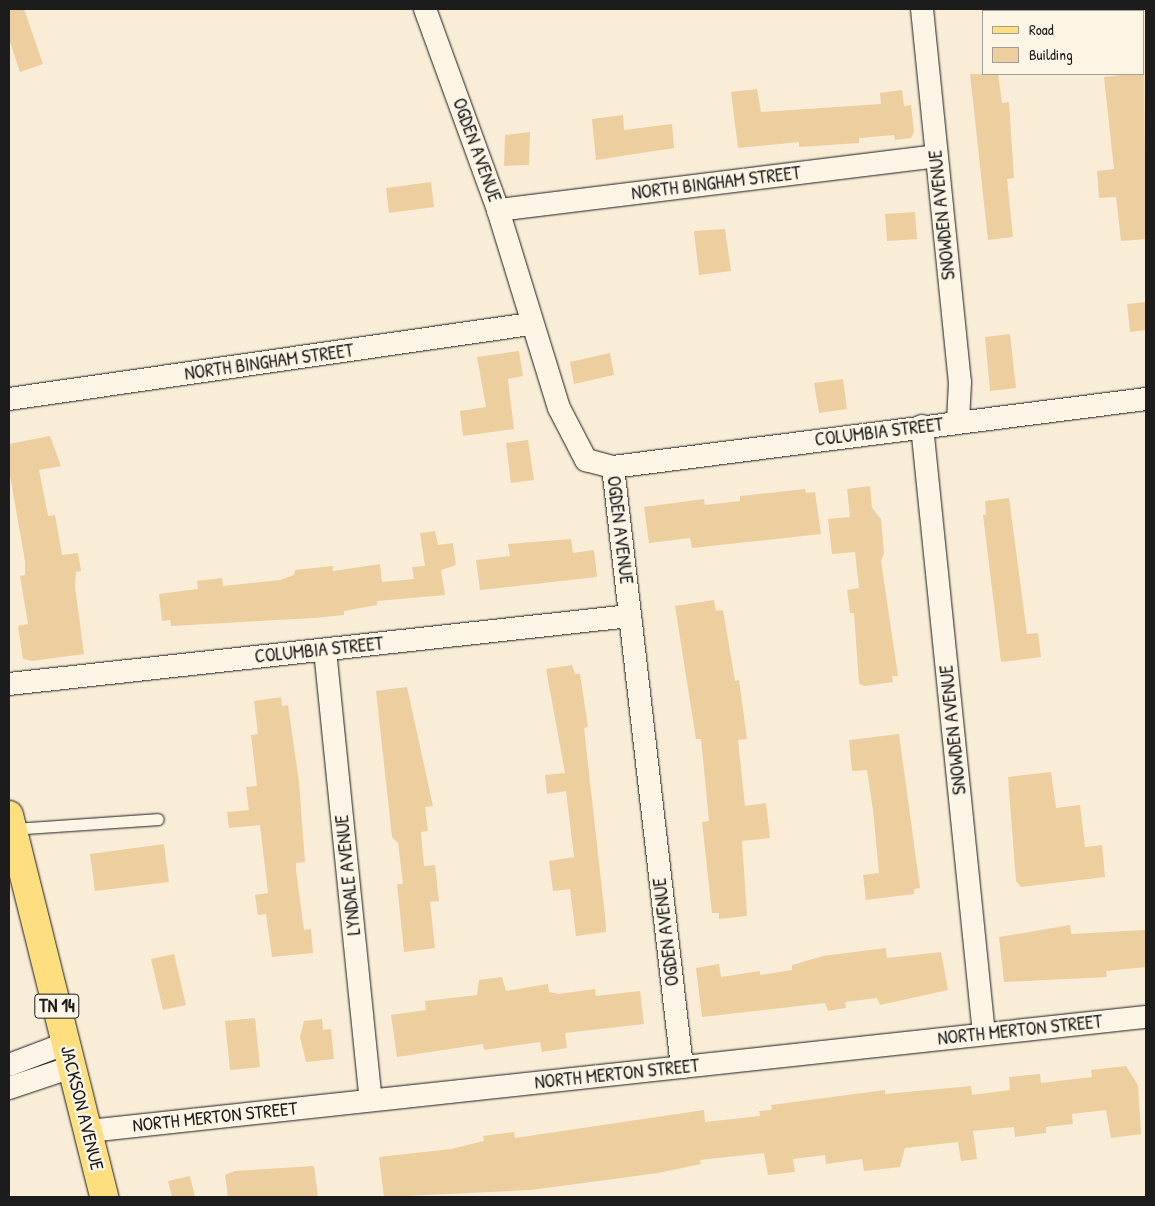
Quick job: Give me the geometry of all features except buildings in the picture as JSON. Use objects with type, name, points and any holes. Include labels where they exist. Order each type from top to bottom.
[{"type":"main road","name":"JACKSON AVENUE","points":[[12,837],[89,1131],[104,1197]]},
{"type":"street","name":"OGDEN AVENUE","points":[[425,9],[498,210],[530,324],[559,408],[586,460],[613,467],[682,1067]]},
{"type":"street","name":"SNOWDEN AVENUE","points":[[922,9],[935,156],[960,382],[958,422]]},
{"type":"street","name":"NORTH BINGHAM STREET","points":[[498,210],[935,156]]},
{"type":"street","name":"NORTH BINGHAM STREET","points":[[9,399],[530,324]]},
{"type":"street","name":"COLUMBIA STREET","points":[[613,467],[1146,398]]},
{"type":"street","name":"SNOWDEN AVENUE","points":[[922,426],[984,1034]]},
{"type":"street","name":"COLUMBIA STREET","points":[[9,684],[630,616]]},
{"type":"street","name":"LYNDALE AVENUE","points":[[325,650],[371,1100]]},
{"type":"street","name":"NORTH MERTON STREET","points":[[89,1131],[1146,1017]]},
{"type":"street","points":[[9,1065],[69,1055]]},
{"type":"street","points":[[9,1088],[69,1055]]},
{"type":"lane","points":[[12,837],[158,819]]}]
